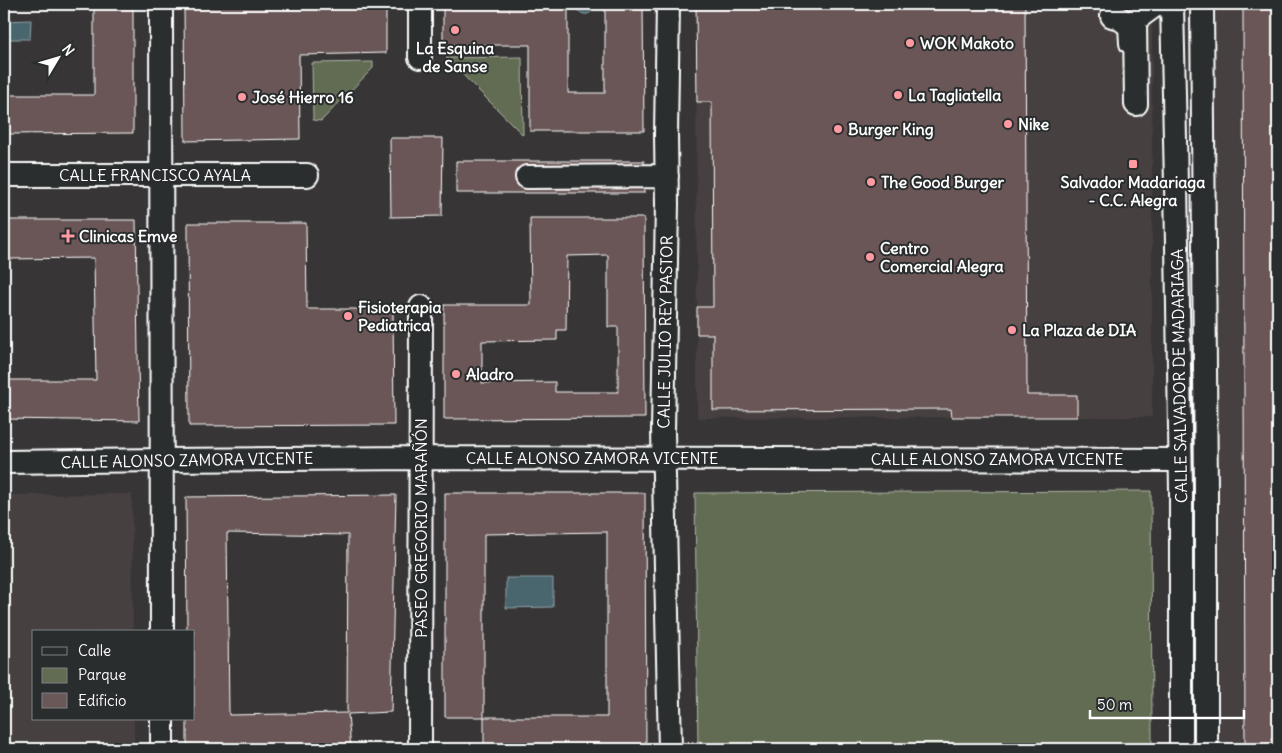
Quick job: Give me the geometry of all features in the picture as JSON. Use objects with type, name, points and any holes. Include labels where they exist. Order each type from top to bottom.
[{"type":"street","points":[[161,4],[162,630]]},
{"type":"street","points":[[420,4],[420,56]]},
{"type":"street","name":"CALLE JULIO REY PASTOR","points":[[668,4],[663,431],[670,749]]},
{"type":"street","points":[[1112,16],[1119,18],[1130,26],[1136,104],[1135,20],[1156,4]]},
{"type":"street","name":"CALLE SALVADOR DE MADARIAGA","points":[[1172,4],[1180,460],[1181,749]]},
{"type":"street","name":"CALLE SALVADOR DE MADARIAGA","points":[[1202,4],[1206,749]]},
{"type":"street","name":"CALLE FRANCISCO AYALA","points":[[4,175],[307,175]]},
{"type":"street","points":[[527,178],[667,176]]},
{"type":"street","name":"PASEO GREGORIO MARAÑÓN","points":[[420,749],[421,307]]},
{"type":"street","name":"CALLE ALONSO ZAMORA VICENTE","points":[[4,462],[421,458],[1180,460]]},
{"type":"street","points":[[162,720],[162,749]]},
{"type":"shaded area","name":"Centro Comercial Alegra","points":[[696,4],[1152,4],[1152,417],[697,418]]},
{"type":"shaded area","points":[[1214,4],[1278,4],[1278,749],[1216,749]]},
{"type":"shaded area","points":[[132,494],[133,630],[32,630],[32,720],[134,720],[134,749],[4,749],[4,495]]},
{"type":"green space","points":[[522,57],[523,135],[446,58]]},
{"type":"green space","points":[[373,62],[373,68],[321,121],[313,120],[312,63]]},
{"type":"green space","points":[[1151,491],[1152,749],[698,749],[695,493]]},
{"type":"water","points":[[563,4],[596,4],[592,11],[585,14]]},
{"type":"water","points":[[31,20],[30,39],[4,39],[4,21]]},
{"type":"water","points":[[506,578],[553,578],[553,607],[506,608]]},
{"type":"building","points":[[94,4],[133,4],[133,133],[4,134],[4,95],[94,95]]},
{"type":"building","name":"José Hierro 16","points":[[184,4],[386,4],[386,53],[299,55],[300,139],[185,141]]},
{"type":"building","points":[[443,4],[481,4],[481,7],[568,7],[568,93],[605,93],[605,4],[643,4],[644,131],[530,131],[530,45],[443,45]]},
{"type":"building","name":"Centro Comercial Alegra","points":[[696,4],[1025,4],[1027,395],[1077,395],[1077,417],[952,417],[951,409],[713,410],[713,334],[697,334],[697,307],[713,307],[712,102],[697,102]]},
{"type":"building","points":[[1243,4],[1278,4],[1278,749],[1245,749]]},
{"type":"building","points":[[390,138],[443,138],[442,216],[391,217]]},
{"type":"building","points":[[456,161],[644,161],[644,193],[456,193]]},
{"type":"building","points":[[530,218],[644,218],[645,418],[444,419],[444,305],[531,305]],"holes":[[[608,255],[608,327],[618,327],[618,392],[555,392],[555,382],[482,383],[482,341],[557,340],[557,330],[566,330],[567,256]]]},
{"type":"building","points":[[4,220],[136,220],[139,421],[4,419],[4,380],[96,380],[94,258],[4,259]]},
{"type":"building","points":[[188,223],[306,223],[307,309],[393,309],[394,425],[189,426]]},
{"type":"building","points":[[445,493],[645,493],[646,749],[484,749],[484,717],[445,717]],"holes":[[[607,532],[607,717],[484,717],[484,534]]]},
{"type":"building","points":[[396,495],[391,712],[348,714],[351,749],[187,749],[187,720],[195,720],[195,630],[187,630],[186,497]],"holes":[[[227,533],[348,535],[347,713],[229,715]]]},
{"type":"building","points":[[4,706],[8,706],[8,749],[4,749]]},
{"type":"place","name":"La Esquina de Sanse","points":[[455,30]]},
{"type":"place","name":"WOK Makoto","points":[[910,43]]},
{"type":"place","name":"La Tagliatella","points":[[898,95]]},
{"type":"place","name":"José Hierro 16","points":[[242,97]]},
{"type":"place","name":"Nike","points":[[1008,124]]},
{"type":"place","name":"Burger King","points":[[838,129]]},
{"type":"place","name":"Salvador Madariaga - C.C. Alegra","points":[[1133,164]]},
{"type":"place","name":"The Good Burger","points":[[871,182]]},
{"type":"place","name":"Clinicas Emve","points":[[68,236]]},
{"type":"place","name":"Centro Comercial Alegra","points":[[870,257]]},
{"type":"place","name":"Fisioterapia Pediatrica","points":[[348,316]]},
{"type":"place","name":"La Plaza de DIA","points":[[1012,330]]},
{"type":"place","name":"Aladro","points":[[456,374]]}]
